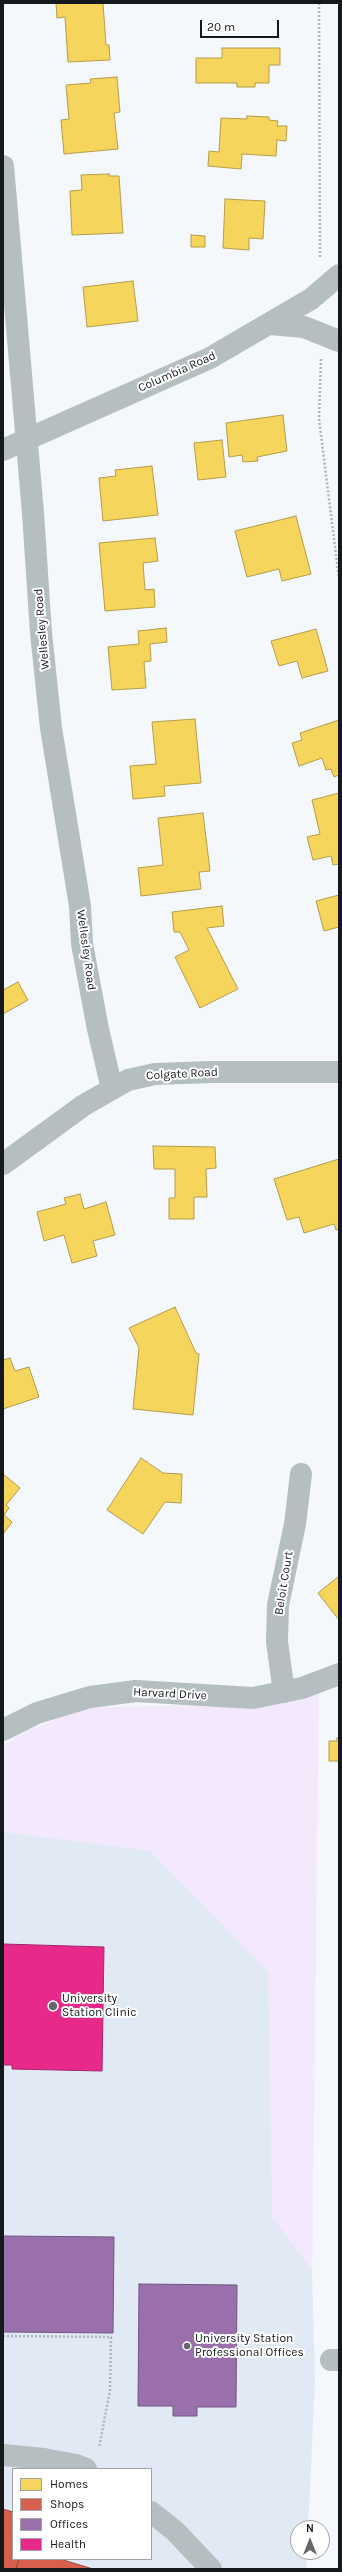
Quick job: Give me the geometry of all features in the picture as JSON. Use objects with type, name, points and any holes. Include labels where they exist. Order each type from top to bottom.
[{"type":"street","name":"Wellesley Road","points":[[3,166],[41,633],[51,728],[80,906],[82,944],[98,1029],[112,1089]]},
{"type":"street","name":"Columbia Road","points":[[3,450],[210,358],[311,299],[339,275]]},
{"type":"street","points":[[270,324],[304,327],[339,341]]},
{"type":"street","name":"Colgate Road","points":[[3,1164],[84,1105],[128,1080],[155,1074],[211,1072],[339,1072]]},
{"type":"street","name":"Beloit Court","points":[[284,1692],[277,1642],[278,1605],[295,1524],[301,1474]]},
{"type":"street","name":"Harvard Drive","points":[[3,1730],[37,1713],[90,1697],[136,1690],[253,1698],[302,1688],[339,1674]]},
{"type":"street","points":[[3,2455],[44,2459],[76,2465],[84,2468]]},
{"type":"street","points":[[152,2513],[175,2531],[211,2569]]},
{"type":"path","points":[[3,2336],[111,2337],[110,2390],[99,2449]]},
{"type":"shaded area","points":[[319,1691],[312,2270],[272,2217],[268,1972],[150,1851],[3,1832],[3,1745],[25,1732],[86,1707],[280,1704]]},
{"type":"shaded area","points":[[3,1828],[201,1835],[315,1980],[312,2270],[315,2381],[308,2520],[290,2520],[290,2560],[307,2560],[306,2569],[3,2569]]},
{"type":"building: Homes","points":[[56,3],[103,3],[106,45],[109,45],[110,60],[68,62],[65,17],[57,18]]},
{"type":"building: Homes","points":[[222,48],[280,48],[280,65],[269,65],[269,83],[255,83],[255,87],[237,87],[237,83],[196,83],[196,58],[222,58]]},
{"type":"building: Homes","points":[[117,77],[120,112],[114,113],[118,149],[64,154],[61,120],[69,119],[66,85],[91,83],[90,79]]},
{"type":"building: Homes","points":[[247,116],[269,117],[269,120],[278,121],[277,126],[287,126],[286,141],[277,140],[276,156],[242,154],[241,169],[208,166],[209,151],[219,152],[221,118],[247,119]]},
{"type":"building: Homes","points":[[109,174],[109,176],[119,176],[123,233],[72,235],[70,191],[82,190],[81,175]]},
{"type":"building: Homes","points":[[225,199],[265,201],[263,239],[249,238],[249,250],[223,248]]},
{"type":"building: Homes","points":[[191,235],[205,236],[205,247],[191,247]]},
{"type":"building: Homes","points":[[133,281],[138,321],[87,327],[83,287]]},
{"type":"building: Homes","points":[[283,415],[287,451],[257,457],[258,461],[243,462],[242,455],[229,457],[226,423]]},
{"type":"building: Homes","points":[[222,440],[226,477],[198,480],[194,443]]},
{"type":"building: Homes","points":[[152,466],[158,515],[103,521],[99,478],[116,476],[115,470]]},
{"type":"building: Homes","points":[[296,516],[311,574],[282,581],[279,569],[247,577],[235,531]]},
{"type":"building: Homes","points":[[155,538],[158,561],[143,563],[145,590],[154,589],[155,607],[105,611],[99,543]]},
{"type":"building: Homes","points":[[166,628],[167,642],[150,644],[151,661],[144,662],[146,688],[112,690],[108,647],[139,644],[138,631]]},
{"type":"building: Homes","points":[[316,629],[328,671],[302,678],[297,661],[279,666],[271,641]]},
{"type":"building: Homes","points":[[195,719],[201,783],[164,786],[165,796],[133,799],[130,766],[156,764],[152,722]]},
{"type":"building: Homes","points":[[339,720],[339,775],[334,777],[331,769],[326,770],[322,758],[299,766],[292,743],[302,740],[300,733]]},
{"type":"building: Homes","points":[[339,793],[339,864],[333,865],[331,856],[313,860],[307,837],[320,834],[312,800]]},
{"type":"building: Homes","points":[[203,813],[210,871],[199,872],[201,889],[141,896],[138,868],[163,865],[158,818]]},
{"type":"building: Homes","points":[[339,895],[339,927],[324,931],[316,901]]},
{"type":"building: Homes","points":[[222,906],[224,926],[207,928],[238,989],[200,1008],[175,957],[189,950],[180,932],[174,932],[172,912]]},
{"type":"building: Homes","points":[[18,982],[28,1000],[3,1014],[3,990]]},
{"type":"building: Homes","points":[[153,1146],[215,1147],[216,1168],[206,1169],[207,1197],[194,1197],[194,1219],[169,1219],[169,1198],[175,1198],[175,1169],[154,1169]]},
{"type":"building: Homes","points":[[339,1159],[339,1229],[336,1230],[334,1224],[304,1233],[299,1217],[287,1220],[274,1179]]},
{"type":"building: Homes","points":[[80,1194],[84,1209],[106,1202],[115,1235],[93,1241],[97,1256],[72,1263],[64,1235],[44,1241],[37,1212],[66,1204],[64,1198]]},
{"type":"building: Homes","points":[[175,1307],[196,1353],[199,1354],[193,1415],[133,1409],[139,1348],[129,1328]]},
{"type":"building: Homes","points":[[10,1358],[15,1371],[29,1367],[39,1397],[3,1409],[3,1360]]},
{"type":"building: Homes","points":[[141,1458],[163,1473],[182,1474],[181,1503],[165,1502],[143,1534],[107,1510]]},
{"type":"building: Homes","points":[[3,1474],[20,1488],[6,1505],[9,1508],[4,1515],[12,1522],[3,1534]]},
{"type":"building: Homes","points":[[339,1576],[339,1620],[318,1593]]},
{"type":"building: Homes","points":[[337,1738],[339,1738],[339,1764],[338,1761],[329,1761],[329,1741],[337,1741]]},
{"type":"building: Shops","points":[[3,2509],[12,2512],[12,2560],[19,2560],[16,2569],[3,2569]]},
{"type":"building: Shops","points":[[19,2560],[63,2560],[93,2569],[16,2569]]},
{"type":"building: Offices","points":[[3,2236],[114,2237],[113,2333],[3,2332]]},
{"type":"building: Offices","name":"University Station Professional Offices","points":[[139,2284],[237,2285],[236,2407],[197,2407],[197,2416],[173,2416],[173,2406],[138,2406]]},
{"type":"building: Health","name":"University Station Clinic","points":[[3,1944],[104,1947],[102,2071],[12,2069],[12,2065],[3,2065]]},
{"type":"place","name":"University Station Clinic","points":[[53,2006]]},
{"type":"place","name":"University Station Professional Offices","points":[[187,2346]]}]
